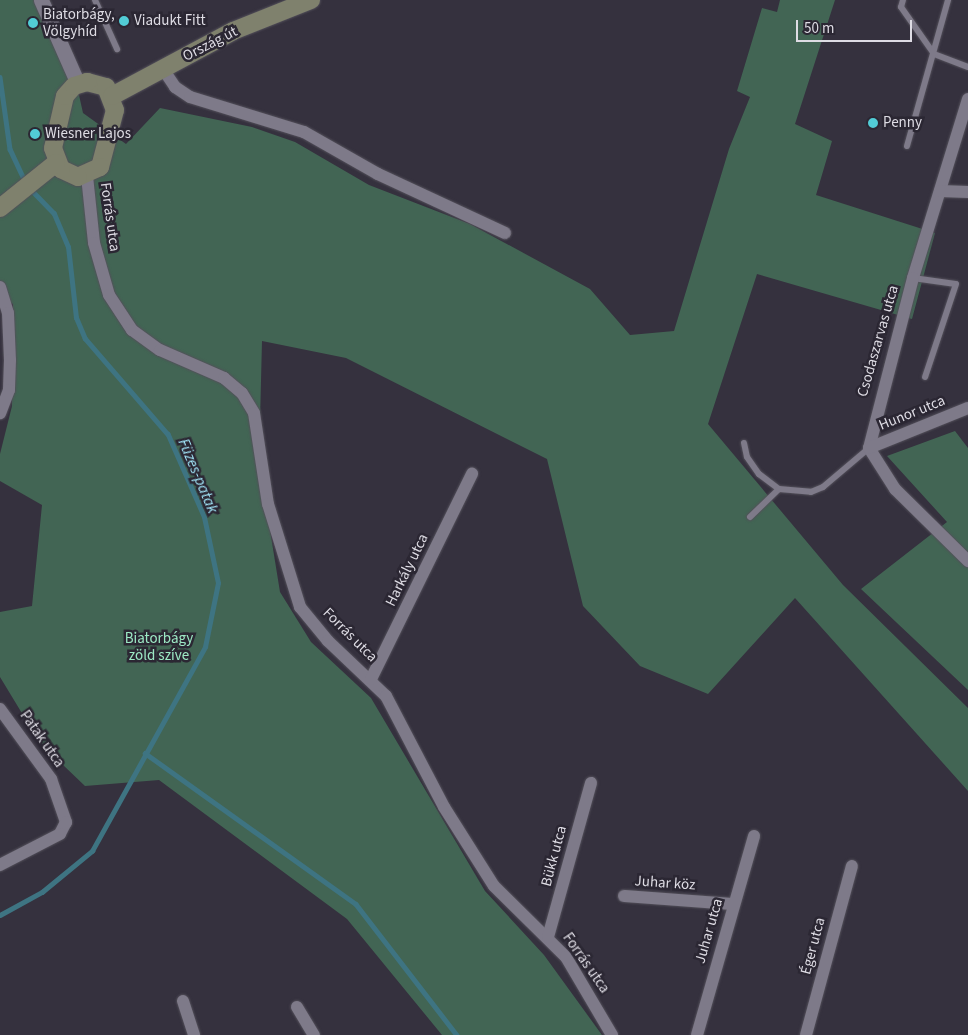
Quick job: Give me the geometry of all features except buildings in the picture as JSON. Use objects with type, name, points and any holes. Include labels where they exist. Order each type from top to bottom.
[{"type":"main road","name":"Ország út","points":[[112,96],[233,31],[310,0]]},
{"type":"main road","points":[[78,84],[101,84],[112,96],[115,110],[104,158],[87,176],[68,174],[56,164],[53,148],[63,102],[78,84]]},
{"type":"main road","points":[[0,208],[56,164]]},
{"type":"street","points":[[40,0],[78,84]]},
{"type":"street","points":[[163,69],[175,87],[190,97],[304,132],[378,174],[504,234]]},
{"type":"street","name":"Csodaszarvas utca","points":[[869,448],[913,278],[940,191],[964,124],[968,99]]},
{"type":"street","name":"Forrás utca","points":[[87,176],[94,243],[109,295],[132,330],[160,350],[224,378],[242,393],[254,413],[268,504],[300,607],[328,641],[371,679],[386,696],[444,807],[494,886],[548,937],[566,957],[612,1035]]},
{"type":"street","points":[[940,191],[968,192]]},
{"type":"street","points":[[0,287],[8,312],[10,360],[8,390],[0,414]]},
{"type":"street","name":"Hunor utca","points":[[869,448],[968,408]]},
{"type":"street","points":[[869,448],[895,489],[968,560]]},
{"type":"street","name":"Harkály utca","points":[[371,679],[472,474]]},
{"type":"street","name":"Patak utca","points":[[0,865],[60,834],[66,822],[51,779],[1,710]]},
{"type":"street","name":"Bükk utca","points":[[548,937],[591,783]]},
{"type":"street","name":"Juhar utca","points":[[697,1035],[754,836]]},
{"type":"street","name":"Éger utca","points":[[806,1035],[852,866]]},
{"type":"street","name":"Juhar köz","points":[[624,896],[733,904]]},
{"type":"street","points":[[182,1001],[194,1035]]},
{"type":"street","points":[[297,1007],[314,1035]]},
{"type":"lane","points":[[95,0],[117,49]]},
{"type":"lane","points":[[903,0],[901,7],[934,54],[968,67]]},
{"type":"lane","points":[[907,146],[948,0]]},
{"type":"lane","points":[[913,278],[956,284],[925,377]]},
{"type":"lane","points":[[744,443],[747,457],[759,474],[779,489],[818,490],[869,448]]},
{"type":"lane","points":[[750,517],[779,489]]},
{"type":"green space","name":"Biatorbágy zöld szíve","points":[[0,0],[35,0],[75,77],[83,113],[126,144],[160,108],[252,127],[295,142],[369,185],[470,224],[590,289],[630,335],[674,331],[729,149],[750,97],[737,91],[762,8],[777,12],[780,0],[835,0],[795,124],[832,141],[816,195],[935,233],[912,319],[757,274],[708,424],[843,585],[968,708],[968,791],[795,598],[708,694],[640,666],[583,606],[547,459],[346,358],[262,341],[259,462],[280,592],[311,642],[371,698],[485,891],[544,955],[602,1035],[442,1035],[347,919],[159,780],[85,786],[40,743],[0,677],[0,612],[32,606],[42,505],[0,481],[0,454],[12,406],[13,304],[0,297]]},
{"type":"green space","points":[[955,431],[968,448],[968,690],[861,589],[947,522],[887,456]]},
{"type":"waterway","name":"Füzes-patak","points":[[0,77],[10,149],[25,181]]},
{"type":"waterway","name":"Füzes-patak","points":[[0,915],[42,892],[92,851],[205,647],[218,583],[204,517],[168,435],[85,339],[76,318],[68,247],[54,214],[31,190]]},
{"type":"waterway","points":[[145,753],[356,904],[457,1035]]},
{"type":"place","name":"Viadukt Fitt","points":[[124,21]]},
{"type":"place","name":"Biatorbágy, Völgyhíd","points":[[33,23]]},
{"type":"place","name":"Penny","points":[[873,123]]},
{"type":"place","name":"Wiesner Lajos","points":[[35,134]]}]
